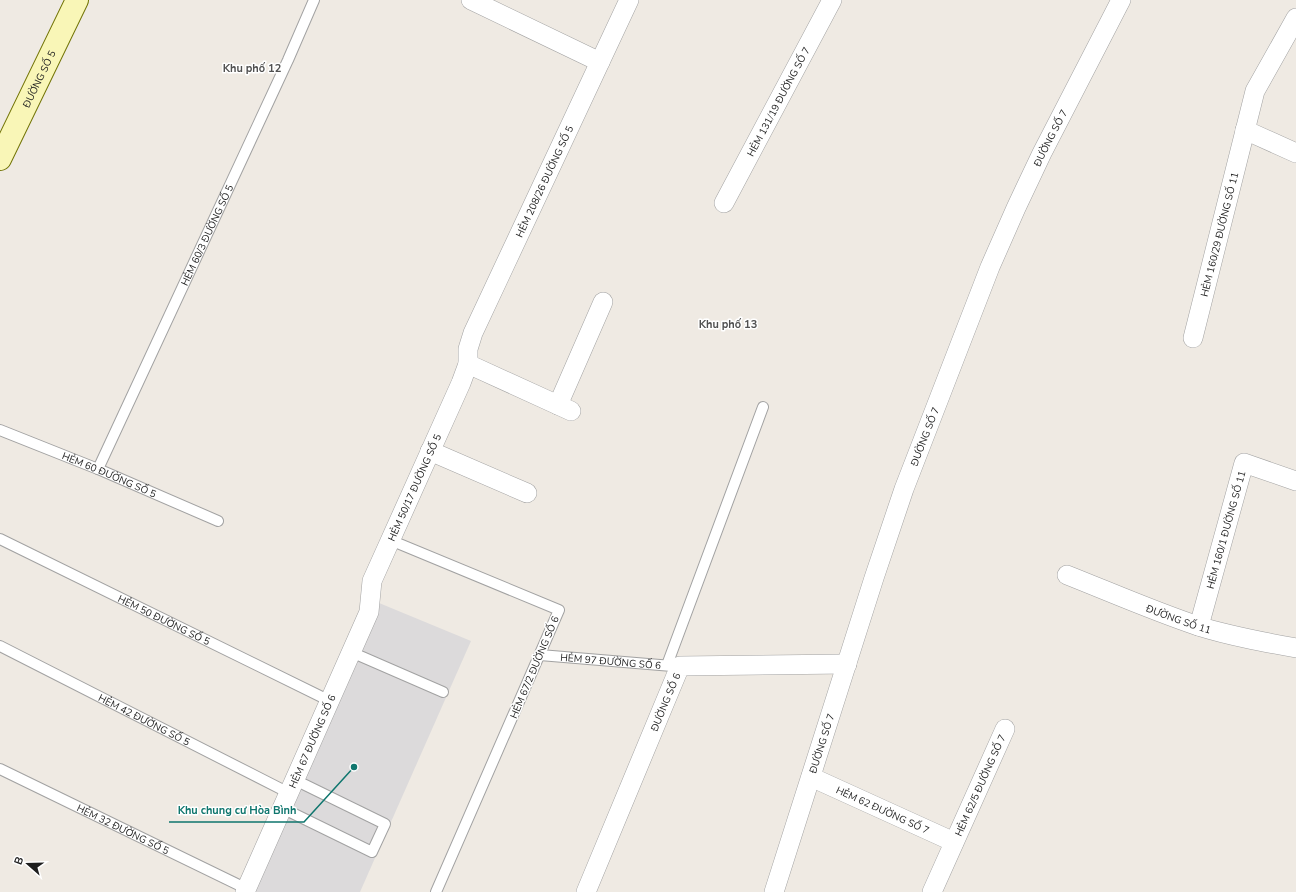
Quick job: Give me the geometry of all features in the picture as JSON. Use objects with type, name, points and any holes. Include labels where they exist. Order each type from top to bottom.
[{"type":"street","name":"ĐƯỜNG SỐ 5","points":[[0,159],[77,0]]},
{"type":"street","points":[[471,0],[600,62]]},
{"type":"street","name":"HẺM 208/26 ĐƯỜNG SỐ 5","points":[[468,364],[468,349],[473,333],[629,0]]},
{"type":"street","name":"HẺM 131/19 ĐƯỜNG SỐ 7","points":[[724,203],[832,0]]},
{"type":"street","name":"ĐƯỜNG SỐ 7","points":[[774,892],[874,578],[904,489],[990,267],[1042,153],[1121,0]]},
{"type":"street","name":"HẺM 160/29 ĐƯỜNG SỐ 11","points":[[1193,338],[1255,91],[1296,18]]},
{"type":"street","points":[[1245,130],[1296,153]]},
{"type":"street","points":[[468,364],[564,408],[603,302]]},
{"type":"street","name":"HẺM 50/17 ĐƯỜNG SỐ 5","points":[[369,612],[372,581],[461,383],[468,364]]},
{"type":"street","points":[[430,451],[527,493]]},
{"type":"street","name":"HẺM 160/1 ĐƯỜNG SỐ 11","points":[[1199,626],[1244,463],[1296,481]]},
{"type":"street","name":"ĐƯỜNG SỐ 11","points":[[1067,575],[1162,613],[1199,626],[1253,640],[1296,648]]},
{"type":"street","name":"HẺM 67 ĐƯỜNG SỐ 6","points":[[246,891],[369,612]]},
{"type":"street","name":"ĐƯỜNG SỐ 6","points":[[586,892],[674,666],[847,664]]},
{"type":"street","name":"HẺM 62/5 ĐƯỜNG SỐ 7","points":[[932,892],[1005,729]]},
{"type":"street","name":"HẺM 62 ĐƯỜNG SỐ 7","points":[[811,777],[954,842]]},
{"type":"lane","name":"HẺM 60/3 ĐƯỜNG SỐ 5","points":[[98,469],[288,60],[314,0]]},
{"type":"lane","name":"ĐƯỜNG SỐ 6","points":[[674,666],[763,408]]},
{"type":"lane","name":"HẺM 60 ĐƯỜNG SỐ 5","points":[[0,430],[98,469],[218,521]]},
{"type":"lane","name":"HẺM 50 ĐƯỜNG SỐ 5","points":[[0,539],[330,700]]},
{"type":"lane","name":"HẺM 67/2 ĐƯỜNG SỐ 6","points":[[390,540],[559,610],[436,892]]},
{"type":"lane","name":"HẺM 42 ĐƯỜNG SỐ 5","points":[[0,646],[289,794]]},
{"type":"lane","points":[[351,652],[443,692]]},
{"type":"lane","name":"HẺM 97 ĐƯỜNG SỐ 6","points":[[540,655],[674,666]]},
{"type":"lane","name":"HẺM 32 ĐƯỜNG SỐ 5","points":[[0,769],[246,891]]},
{"type":"lane","points":[[289,794],[385,824],[372,852],[289,794]]},
{"type":"shaded area","points":[[367,598],[471,641],[360,892],[237,892]]},
{"type":"place","name":"Khu chung cư Hòa Bình","points":[[354,767]]},
{"type":"district","name":"Khu phố 12","points":[[252,68]]},
{"type":"district","name":"Khu phố 13","points":[[728,324]]}]
